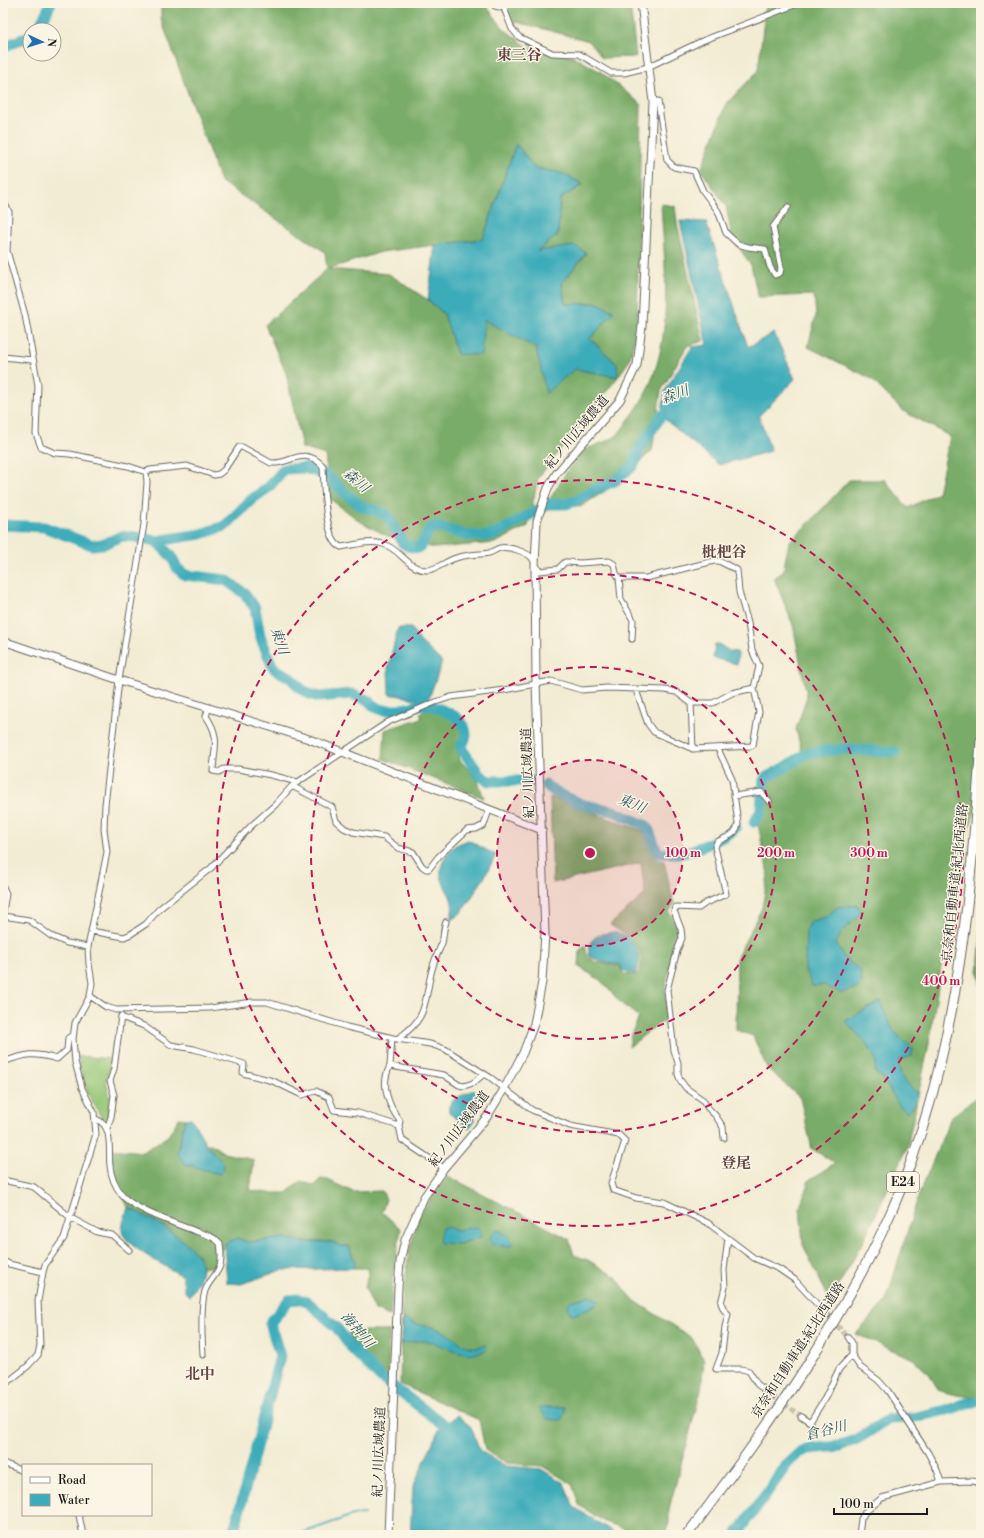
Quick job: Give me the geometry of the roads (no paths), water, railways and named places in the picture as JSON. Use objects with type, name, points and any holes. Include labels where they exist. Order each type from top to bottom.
[{"type":"highway","name":"京奈和自動車道;紀北西道路","points":[[687,1535],[795,1384],[829,1331],[858,1280],[876,1244],[904,1179],[923,1125],[936,1079],[950,1017],[960,959],[977,805],[981,741]]},
{"type":"street","points":[[492,3],[495,6],[504,8],[512,29],[519,37],[552,53],[579,54],[611,73],[624,73],[648,67],[702,41],[797,4]]},
{"type":"street","name":"紀ノ川広域農道","points":[[388,1535],[392,1406],[398,1287],[400,1262],[405,1240],[424,1197],[444,1168],[487,1117],[504,1089],[523,1053],[534,1024],[542,982],[545,934],[536,683],[535,565],[537,521],[548,488],[556,474],[620,400],[637,365],[642,326],[653,102],[641,3]]},
{"type":"street","points":[[653,102],[658,101],[667,160],[674,167],[694,171],[704,191],[718,211],[726,232],[738,244],[765,249],[770,267],[775,275],[780,273],[781,268],[773,227],[788,207]]},
{"type":"street","points":[[3,200],[9,212],[7,251],[25,315],[32,360],[38,386],[36,434],[41,447],[55,453],[70,454],[128,466],[146,472],[150,470],[187,466],[214,475],[219,474],[224,470],[239,447],[242,447],[271,463],[276,463],[299,456],[311,458],[323,466],[329,529],[331,536],[338,546],[341,547],[371,543],[385,545],[412,566],[428,570],[459,556],[490,552],[504,548],[510,548],[528,555],[532,558],[540,571],[558,568],[565,562],[580,563],[609,561],[614,564],[619,578],[621,599],[633,620],[632,639]]},
{"type":"street","points":[[3,357],[32,360]]},
{"type":"street","points":[[3,1386],[28,1366],[38,1355],[40,1346],[38,1301],[43,1272],[45,1266],[64,1238],[72,1218],[96,1134],[96,1119],[94,1112],[82,1088],[75,1062],[73,1035],[74,1023],[90,996],[92,983],[88,947],[107,852],[104,829],[105,805],[119,680],[140,540],[144,524],[147,482],[146,472]]},
{"type":"street","points":[[619,578],[646,578],[714,561],[719,561],[738,570],[739,592],[748,623],[752,650],[759,666],[754,688],[759,712],[753,745],[718,749],[693,749],[651,730],[636,690]]},
{"type":"street","points":[[3,641],[119,680],[309,739],[542,830]]},
{"type":"street","points":[[91,931],[124,937],[131,934],[146,924],[159,909],[211,868],[251,826],[275,805],[297,782],[388,722],[433,703],[450,697],[504,690],[551,681],[573,688],[589,690],[607,688],[665,690],[676,692],[691,703],[713,702],[732,693],[754,688]]},
{"type":"street","points":[[691,703],[693,749]]},
{"type":"street","points":[[209,707],[206,716],[212,725],[216,744],[213,771],[219,772],[224,769],[246,770],[297,782]]},
{"type":"street","points":[[718,749],[732,779],[737,828],[735,833],[717,842],[715,847],[726,894],[706,903],[699,908],[676,907],[674,911],[681,929],[682,938],[676,951],[667,990],[674,1050],[678,1063],[678,1074],[680,1080],[686,1088],[703,1100],[707,1107],[715,1115],[723,1127],[724,1138]]},
{"type":"street","points":[[292,786],[332,807],[336,821],[344,828],[353,832],[384,837],[398,848],[413,852],[422,866],[426,869],[429,869],[438,857],[467,830],[476,829],[484,825],[488,810]]},
{"type":"street","points":[[734,796],[761,792],[769,801]]},
{"type":"street","points":[[3,887],[6,894],[3,911]]},
{"type":"street","points":[[3,916],[29,920],[51,936],[67,943],[88,947]]},
{"type":"street","points":[[444,1168],[402,1140],[399,1126],[400,1121],[392,1110],[388,1101],[386,1073],[390,1066],[395,1039],[412,1028],[418,1021],[426,1003],[426,994],[430,976],[442,942],[446,922]]},
{"type":"street","points":[[90,996],[106,1007],[121,1010],[210,1008],[252,1002],[267,1002],[346,1027],[395,1039],[430,1044],[444,1049],[484,1074],[532,1110],[570,1126],[619,1135],[625,1141],[611,1183],[613,1190],[636,1198],[664,1202],[708,1223],[754,1258],[779,1269],[794,1280],[827,1315]]},
{"type":"street","points":[[121,1010],[114,1069],[110,1081],[114,1094],[111,1117],[107,1128],[113,1179],[121,1195],[133,1203],[158,1217],[211,1236],[220,1243],[219,1267],[208,1282],[204,1292],[201,1336],[203,1355]]},
{"type":"street","points":[[121,1017],[144,1026],[171,1045],[194,1049],[244,1064],[243,1073],[273,1081],[302,1095],[316,1091],[328,1097],[334,1110],[358,1113],[399,1126]]},
{"type":"street","points":[[3,1062],[25,1054],[40,1054],[57,1059],[67,1050],[68,1038],[73,1035]]},
{"type":"street","points":[[390,1066],[444,1075],[459,1085],[464,1086],[473,1083],[484,1074]]},
{"type":"street","points":[[96,1119],[101,1121],[107,1128]]},
{"type":"street","points":[[3,1180],[34,1187],[72,1218],[97,1232],[112,1235],[129,1250]]},
{"type":"street","points":[[728,1238],[724,1270],[725,1287],[721,1303],[724,1310],[728,1314],[722,1353],[716,1369],[742,1368],[748,1371],[757,1384],[772,1396]]},
{"type":"street","points":[[3,1261],[9,1264],[43,1272]]},
{"type":"street","points":[[848,1337],[852,1343],[852,1354],[860,1367],[878,1380],[888,1391],[910,1424],[937,1470],[941,1482]]},
{"type":"street","points":[[801,1416],[810,1422],[825,1398],[840,1369],[852,1354]]},
{"type":"street","points":[[3,1463],[22,1470]]},
{"type":"street","points":[[859,1535],[861,1519],[865,1512],[882,1498],[941,1482],[972,1481],[981,1483]]},
{"type":"street","points":[[79,1516],[82,1535]]},
{"type":"water","points":[[516,144],[534,168],[561,173],[583,184],[560,199],[558,235],[537,251],[575,246],[586,253],[562,283],[565,304],[598,303],[614,312],[590,339],[617,364],[618,377],[575,369],[546,393],[536,348],[484,320],[481,355],[457,354],[444,314],[428,300],[435,245],[483,239]]},
{"type":"water","points":[[680,221],[706,222],[748,347],[774,333],[795,379],[759,416],[771,451],[719,465],[661,416],[665,391],[692,347],[707,345]]},
{"type":"water","points":[[398,628],[411,628],[420,641],[442,662],[428,701],[389,694],[388,668]]},
{"type":"water","points":[[715,644],[719,644],[729,651],[737,652],[737,664],[713,658]]},
{"type":"water","points":[[468,840],[496,855],[484,878],[462,912],[450,921],[452,902],[441,877],[441,868],[444,859],[453,848],[456,845]]},
{"type":"water","points":[[858,905],[861,913],[841,933],[836,944],[845,959],[860,970],[862,983],[857,988],[842,993],[824,985],[812,986],[805,970],[806,928],[811,921],[826,917],[837,907]]},
{"type":"water","points":[[615,932],[628,938],[636,947],[639,959],[636,973],[627,973],[622,970],[621,965],[600,961],[589,955],[592,940],[605,933]]},
{"type":"water","points":[[881,1001],[892,1028],[900,1038],[913,1048],[912,1056],[899,1060],[900,1071],[903,1079],[918,1093],[915,1104],[908,1113],[900,1107],[882,1077],[875,1073],[876,1060],[868,1045],[845,1021]]},
{"type":"water","points":[[474,1090],[477,1095],[474,1122],[469,1128],[449,1113],[449,1108],[450,1104],[456,1098]]},
{"type":"water","points":[[191,1118],[206,1144],[224,1164],[223,1171],[219,1174],[185,1164],[177,1153],[185,1119]]},
{"type":"water","points":[[128,1207],[160,1225],[184,1241],[194,1251],[200,1260],[202,1269],[195,1287],[189,1296],[185,1292],[182,1276],[138,1250],[125,1237],[122,1228]]},
{"type":"water","points":[[447,1227],[456,1230],[478,1227],[481,1231],[481,1237],[459,1244],[440,1243],[439,1240],[442,1228]]},
{"type":"water","points":[[496,1230],[507,1235],[513,1245],[509,1247],[493,1245],[489,1241]]},
{"type":"water","points":[[238,1238],[248,1242],[287,1238],[299,1242],[333,1242],[340,1246],[349,1246],[355,1262],[353,1268],[282,1270],[241,1284],[227,1283],[224,1244]]},
{"type":"water","points":[[590,1296],[600,1301],[596,1305],[574,1315],[570,1313],[568,1305],[570,1301]]},
{"type":"water","points":[[403,1318],[412,1323],[433,1327],[467,1346],[480,1347],[485,1345],[487,1349],[479,1353],[471,1354],[455,1351],[429,1342],[421,1341],[403,1344],[401,1338]]},
{"type":"water","points":[[539,1407],[565,1407],[565,1412],[561,1420],[552,1420],[546,1417]]},
{"type":"water","points":[[457,1415],[471,1427],[480,1451],[506,1466],[541,1469],[564,1483],[574,1507],[618,1535],[410,1535],[413,1487],[438,1431]]},
{"type":"waterway","points":[[42,22],[51,3]]},
{"type":"waterway","points":[[3,47],[22,39]]},
{"type":"waterway","name":"森川","points":[[3,525],[44,527],[92,545],[104,544],[122,536],[156,541],[201,534],[225,526],[252,499],[269,487],[284,469],[305,468],[326,475],[361,506],[385,514],[391,521],[403,543],[408,546],[418,548],[421,546],[432,527],[442,528],[465,535],[494,535],[549,504],[566,504],[615,481],[632,467],[636,461],[638,451],[661,416],[675,411]]},
{"type":"waterway","name":"東川","points":[[156,541],[172,557],[177,568],[185,575],[226,580],[245,594],[255,608],[260,636],[272,665],[276,670],[290,677],[300,688],[309,694],[319,697],[351,694],[368,700],[375,707],[383,710],[399,710],[415,706],[420,703],[426,705]]},
{"type":"waterway","name":"東川","points":[[432,706],[455,716],[463,724],[466,736],[461,748],[476,769],[477,773],[488,781],[534,781]]},
{"type":"waterway","name":"東川","points":[[762,791],[765,778],[786,767],[807,753],[843,749],[895,752]]},
{"type":"waterway","name":"東川","points":[[546,785],[555,792],[584,805],[613,811],[647,826],[658,853],[677,854],[691,850],[725,836],[736,827]]},
{"type":"waterway","name":"東川","points":[[754,822],[761,811],[762,793]]},
{"type":"waterway","name":"海神川","points":[[233,1535],[280,1356],[270,1323],[289,1300],[299,1299],[309,1303],[336,1327],[353,1350],[381,1378],[446,1426],[445,1440]]},
{"type":"waterway","name":"倉谷川","points":[[735,1535],[741,1529],[788,1463],[799,1453],[809,1449],[840,1446],[857,1439],[889,1419],[911,1418],[951,1409],[967,1403],[981,1401]]},
{"type":"waterway","points":[[297,1535],[353,1515],[364,1514]]},
{"type":"tunnel","points":[[827,1315],[848,1337]]},
{"type":"tunnel","points":[[772,1396],[801,1416]]},
{"type":"district","name":"東三谷","points":[[519,55]]},
{"type":"district","name":"枇杷谷","points":[[724,552]]},
{"type":"district","name":"登尾","points":[[736,1163]]},
{"type":"district","name":"北中","points":[[200,1374]]}]
